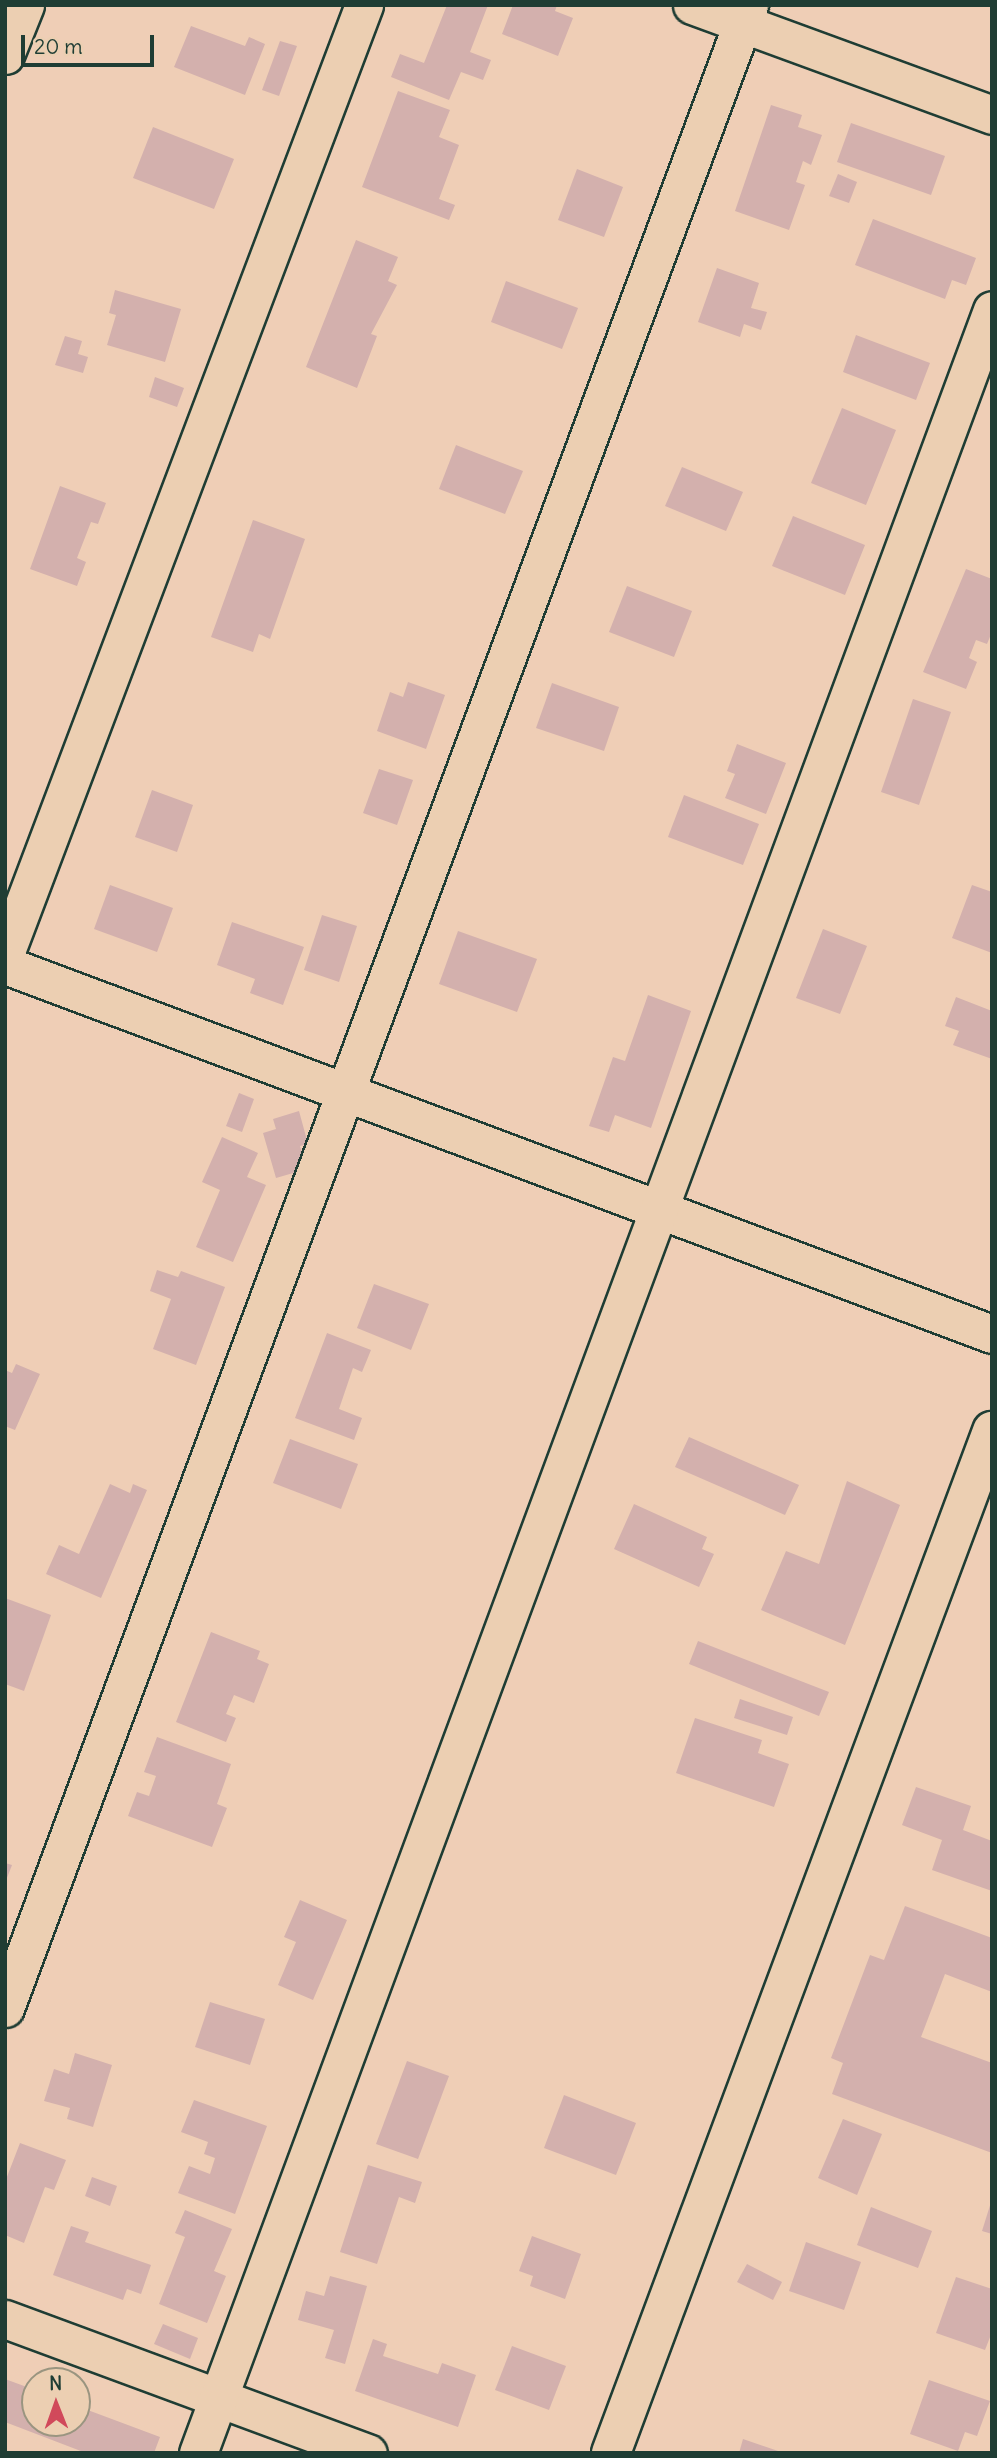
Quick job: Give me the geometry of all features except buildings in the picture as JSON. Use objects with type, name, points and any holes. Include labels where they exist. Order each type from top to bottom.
[{"type":"street","points":[[5,55],[25,5]]},
{"type":"street","points":[[5,954],[364,5]]},
{"type":"street","points":[[692,5],[746,14],[992,115]]},
{"type":"street","points":[[5,2008],[348,1093],[746,14]]},
{"type":"street","points":[[198,2453],[992,310]]},
{"type":"street","points":[[5,965],[992,1334]]},
{"type":"street","points":[[611,2453],[992,1431]]},
{"type":"street","points":[[5,2319],[368,2453]]}]
